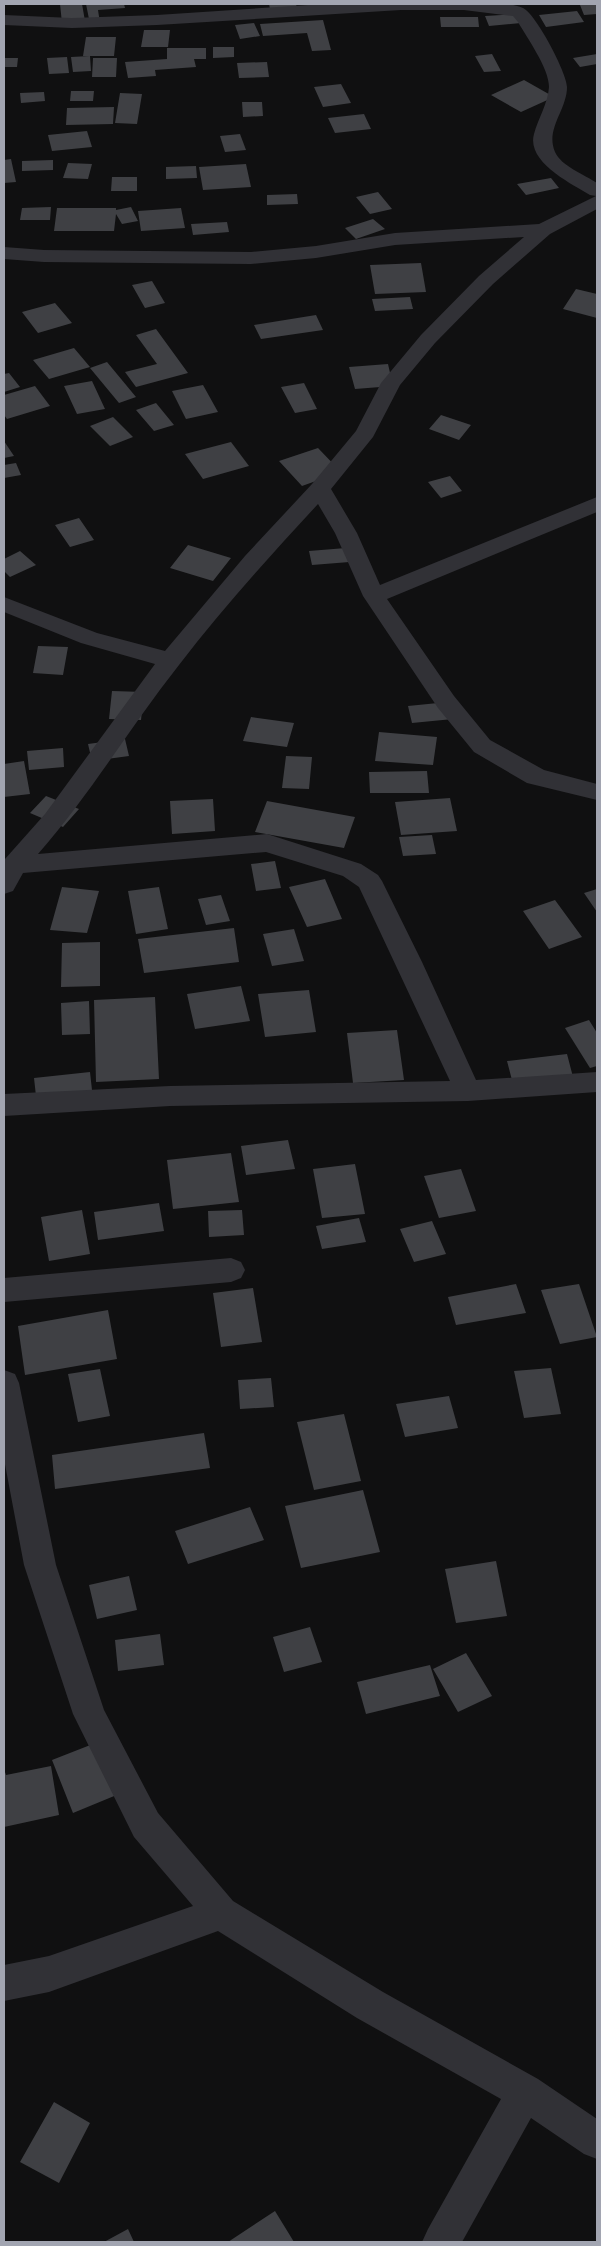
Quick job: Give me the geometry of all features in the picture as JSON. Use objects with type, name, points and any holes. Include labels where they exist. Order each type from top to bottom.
[{"type":"street","points":[[4,20],[72,23],[401,5],[464,4],[516,8],[525,19],[552,66],[558,86],[554,104],[542,136],[546,153],[554,164],[597,191]]},
{"type":"street","points":[[9,875],[54,820],[170,660],[253,562],[320,489],[366,433],[391,383],[428,339],[486,280],[543,230],[597,202]]},
{"type":"street","points":[[4,253],[44,256],[251,258],[316,252],[395,239],[543,230]]},
{"type":"street","points":[[320,489],[346,533],[374,596],[446,702],[482,746],[536,776],[597,792]]},
{"type":"street","points":[[374,596],[597,504]]},
{"type":"street","points":[[4,604],[24,614],[89,638],[170,660]]},
{"type":"street","points":[[9,875],[267,843],[352,870],[369,881],[409,962],[468,1091]]},
{"type":"street","points":[[4,1106],[170,1096],[468,1091],[597,1082]]},
{"type":"street","points":[[4,1290],[231,1270]]},
{"type":"street","points":[[4,1383],[40,1564],[89,1714],[146,1825],[221,1913],[370,2004],[525,2092],[597,2142]]},
{"type":"street","points":[[4,1983],[49,1974],[221,1913]]},
{"type":"street","points":[[441,2242],[525,2092]]},
{"type":"building","points":[[60,4],[82,4],[85,21],[62,23]]},
{"type":"building","points":[[86,4],[124,4],[125,8],[98,10],[100,23],[90,24]]},
{"type":"building","points":[[269,4],[296,4],[298,12],[271,14]]},
{"type":"building","points":[[597,4],[597,14],[584,15],[580,5]]},
{"type":"building","points":[[577,11],[584,22],[546,27],[539,15]]},
{"type":"building","points":[[517,14],[521,23],[489,26],[485,16]]},
{"type":"building","points":[[440,17],[478,17],[479,27],[441,27]]},
{"type":"building","points":[[323,20],[331,50],[312,51],[307,33],[263,36],[260,24]]},
{"type":"building","points":[[254,23],[260,36],[240,39],[235,25]]},
{"type":"building","points":[[144,30],[170,30],[168,47],[141,47]]},
{"type":"building","points":[[86,37],[116,37],[114,56],[83,56]]},
{"type":"building","points":[[213,47],[234,47],[234,57],[213,58]]},
{"type":"building","points":[[167,48],[206,48],[206,59],[194,59],[196,67],[155,70],[156,76],[128,78],[125,62],[167,59]]},
{"type":"building","points":[[492,54],[501,71],[484,72],[475,56]]},
{"type":"building","points":[[597,54],[597,64],[580,67],[573,58]]},
{"type":"building","points":[[90,56],[91,71],[73,72],[71,57]]},
{"type":"building","points":[[67,57],[69,73],[49,74],[47,58]]},
{"type":"building","points":[[4,58],[18,58],[17,67],[4,67]]},
{"type":"building","points":[[93,58],[117,58],[116,77],[92,77]]},
{"type":"building","points":[[267,62],[269,77],[239,78],[237,63]]},
{"type":"building","points":[[524,80],[554,97],[521,112],[491,95]]},
{"type":"building","points":[[341,84],[351,103],[323,107],[314,87]]},
{"type":"building","points":[[71,91],[94,91],[93,101],[70,101]]},
{"type":"building","points":[[44,92],[45,101],[21,103],[20,93]]},
{"type":"building","points":[[120,93],[142,94],[137,124],[115,123]]},
{"type":"building","points":[[242,102],[262,102],[263,116],[243,117]]},
{"type":"building","points":[[114,107],[113,124],[66,125],[67,108]]},
{"type":"building","points":[[364,114],[371,129],[335,133],[328,118]]},
{"type":"building","points":[[87,131],[92,147],[52,151],[48,135]]},
{"type":"building","points":[[240,134],[246,150],[225,152],[220,136]]},
{"type":"building","points":[[11,159],[16,182],[4,183],[4,160]]},
{"type":"building","points":[[53,160],[53,170],[22,171],[22,161]]},
{"type":"building","points":[[68,163],[92,164],[88,179],[63,178]]},
{"type":"building","points":[[246,164],[251,187],[203,190],[199,167]]},
{"type":"building","points":[[196,166],[197,178],[166,179],[166,167]]},
{"type":"building","points":[[112,177],[137,177],[137,191],[111,191]]},
{"type":"building","points":[[551,178],[559,188],[526,195],[517,184]]},
{"type":"building","points":[[378,192],[392,209],[370,214],[356,197]]},
{"type":"building","points":[[297,194],[298,204],[267,205],[267,195]]},
{"type":"building","points":[[51,207],[50,220],[20,220],[22,208]]},
{"type":"building","points":[[131,207],[138,221],[122,224],[116,214],[114,231],[54,231],[57,208],[116,208],[116,210]]},
{"type":"building","points":[[181,208],[185,228],[141,231],[138,211]]},
{"type":"building","points":[[373,219],[385,229],[356,239],[345,228]]},
{"type":"building","points":[[227,222],[229,232],[193,235],[191,224]]},
{"type":"building","points":[[421,263],[426,292],[375,294],[370,265]]},
{"type":"building","points":[[152,281],[165,303],[145,308],[132,285]]},
{"type":"building","points":[[576,289],[597,294],[597,318],[563,309]]},
{"type":"building","points":[[410,297],[413,309],[375,311],[372,299]]},
{"type":"building","points":[[55,303],[72,323],[38,333],[22,312]]},
{"type":"building","points":[[316,315],[323,330],[261,339],[254,325]]},
{"type":"building","points":[[156,329],[188,373],[136,387],[125,372],[157,364],[136,335]]},
{"type":"building","points":[[74,348],[90,367],[49,379],[33,360]]},
{"type":"building","points":[[107,362],[136,397],[119,403],[90,368]]},
{"type":"building","points":[[388,364],[393,386],[355,389],[349,367]]},
{"type":"building","points":[[9,373],[20,387],[4,392],[4,374]]},
{"type":"building","points":[[92,381],[105,409],[77,414],[64,386]]},
{"type":"building","points":[[304,383],[317,409],[295,413],[281,387]]},
{"type":"building","points":[[203,385],[218,412],[186,419],[172,391]]},
{"type":"building","points":[[35,386],[50,406],[7,419],[4,415],[4,395]]},
{"type":"building","points":[[156,403],[174,425],[154,431],[136,410]]},
{"type":"building","points":[[441,415],[471,425],[459,440],[429,429]]},
{"type":"building","points":[[113,417],[133,437],[110,446],[90,426]]},
{"type":"building","points":[[4,441],[14,456],[4,458]]},
{"type":"building","points":[[231,442],[249,466],[203,479],[185,454]]},
{"type":"building","points":[[318,448],[341,472],[302,486],[279,461]]},
{"type":"building","points":[[16,463],[21,475],[4,478],[4,465]]},
{"type":"building","points":[[450,476],[462,491],[441,498],[428,482]]},
{"type":"building","points":[[79,518],[94,540],[70,547],[55,525]]},
{"type":"building","points":[[188,545],[231,558],[213,581],[170,568]]},
{"type":"building","points":[[358,547],[362,561],[312,565],[309,551]]},
{"type":"building","points":[[20,551],[36,565],[10,577],[4,571],[4,559]]},
{"type":"building","points":[[38,646],[68,647],[63,675],[33,673]]},
{"type":"building","points":[[112,691],[144,692],[141,720],[109,719]]},
{"type":"building","points":[[448,702],[453,719],[412,723],[408,706]]},
{"type":"building","points":[[251,717],[294,723],[287,747],[243,741]]},
{"type":"building","points":[[379,732],[437,737],[433,765],[375,761]]},
{"type":"building","points":[[125,739],[129,756],[92,761],[88,744]]},
{"type":"building","points":[[63,748],[64,767],[29,770],[27,751]]},
{"type":"building","points":[[286,756],[312,757],[309,789],[282,788]]},
{"type":"building","points":[[24,761],[30,794],[4,797],[4,764]]},
{"type":"building","points":[[427,771],[429,793],[370,793],[369,772]]},
{"type":"building","points":[[46,796],[79,809],[63,827],[30,813]]},
{"type":"building","points":[[450,798],[457,831],[401,835],[395,802]]},
{"type":"building","points":[[213,799],[215,831],[172,834],[170,801]]},
{"type":"building","points":[[267,801],[355,817],[344,848],[255,832]]},
{"type":"building","points":[[432,835],[436,854],[403,856],[399,837]]},
{"type":"building","points":[[275,861],[281,888],[256,891],[251,864]]},
{"type":"building","points":[[325,879],[342,919],[307,927],[289,887]]},
{"type":"building","points":[[62,887],[99,891],[87,933],[50,930]]},
{"type":"building","points":[[159,887],[168,929],[136,934],[128,891]]},
{"type":"building","points":[[597,889],[597,912],[584,893]]},
{"type":"building","points":[[221,895],[230,921],[206,925],[198,899]]},
{"type":"building","points":[[555,900],[582,937],[549,949],[523,911]]},
{"type":"building","points":[[234,928],[239,962],[144,973],[138,939]]},
{"type":"building","points":[[294,929],[304,961],[272,966],[263,934]]},
{"type":"building","points":[[100,942],[100,986],[61,987],[62,943]]},
{"type":"building","points":[[241,986],[250,1021],[195,1029],[187,994]]},
{"type":"building","points":[[309,990],[316,1032],[265,1037],[258,994]]},
{"type":"building","points":[[155,997],[159,1079],[96,1082],[94,1000]]},
{"type":"building","points":[[89,1001],[90,1034],[62,1035],[61,1003]]},
{"type":"building","points":[[589,1020],[597,1033],[597,1066],[590,1068],[565,1028]]},
{"type":"building","points":[[397,1030],[404,1080],[353,1083],[347,1033]]},
{"type":"building","points":[[567,1054],[573,1077],[513,1084],[507,1061]]},
{"type":"building","points":[[90,1072],[93,1099],[37,1105],[34,1078]]},
{"type":"building","points":[[288,1140],[295,1169],[246,1175],[241,1146]]},
{"type":"building","points":[[231,1153],[239,1202],[173,1209],[167,1160]]},
{"type":"building","points":[[355,1164],[365,1214],[322,1218],[313,1169]]},
{"type":"building","points":[[461,1169],[476,1211],[439,1218],[424,1176]]},
{"type":"building","points":[[159,1203],[164,1231],[98,1240],[94,1212]]},
{"type":"building","points":[[82,1210],[90,1254],[49,1261],[41,1217]]},
{"type":"building","points":[[242,1210],[244,1235],[209,1237],[208,1211]]},
{"type":"building","points":[[359,1218],[366,1242],[322,1249],[316,1226]]},
{"type":"building","points":[[432,1221],[446,1254],[414,1262],[400,1229]]},
{"type":"building","points":[[516,1284],[526,1313],[456,1325],[448,1297]]},
{"type":"building","points":[[579,1284],[597,1337],[560,1344],[541,1290]]},
{"type":"building","points":[[253,1288],[262,1342],[221,1347],[213,1293]]},
{"type":"building","points":[[108,1310],[117,1359],[25,1375],[18,1326]]},
{"type":"building","points":[[551,1368],[561,1414],[524,1418],[514,1371]]},
{"type":"building","points":[[100,1369],[110,1416],[78,1422],[68,1374]]},
{"type":"building","points":[[271,1378],[274,1407],[240,1409],[238,1380]]},
{"type":"building","points":[[449,1396],[458,1428],[405,1437],[396,1404]]},
{"type":"building","points":[[344,1414],[361,1481],[314,1490],[297,1422]]},
{"type":"building","points":[[204,1433],[210,1468],[55,1489],[52,1455]]},
{"type":"building","points":[[363,1490],[380,1552],[301,1568],[285,1506]]},
{"type":"building","points":[[250,1507],[264,1540],[188,1564],[175,1531]]},
{"type":"building","points":[[496,1561],[507,1616],[456,1623],[445,1569]]},
{"type":"building","points":[[129,1576],[137,1610],[97,1619],[89,1585]]},
{"type":"building","points":[[310,1627],[322,1662],[284,1672],[273,1637]]},
{"type":"building","points":[[160,1634],[164,1665],[118,1671],[115,1640]]},
{"type":"building","points":[[466,1653],[492,1696],[458,1712],[433,1669]]},
{"type":"building","points":[[430,1665],[440,1696],[366,1714],[357,1682]]},
{"type":"building","points":[[98,1742],[119,1794],[73,1813],[52,1760]]},
{"type":"building","points":[[51,1766],[59,1815],[4,1827],[4,1769],[6,1775]]},
{"type":"building","points":[[54,2102],[90,2123],[59,2183],[20,2162]]},
{"type":"building","points":[[275,2211],[294,2242],[228,2242]]},
{"type":"building","points":[[128,2229],[134,2242],[104,2242]]}]
